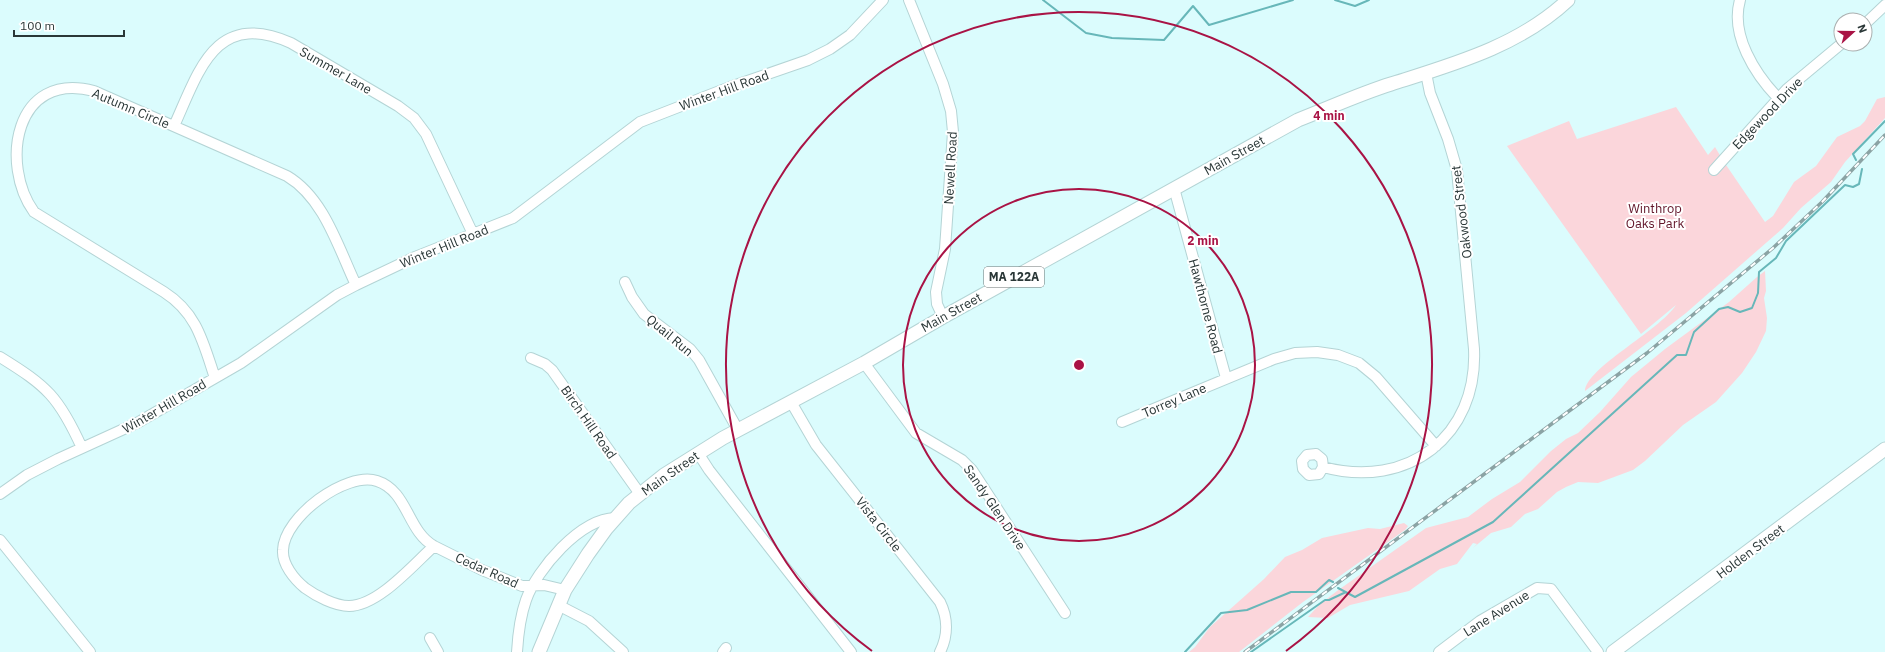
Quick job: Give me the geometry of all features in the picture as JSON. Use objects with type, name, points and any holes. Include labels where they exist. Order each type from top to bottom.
[{"type":"main road","name":"Main Street","points":[[539,652],[565,590],[588,554],[616,518],[640,494],[664,475],[698,453],[864,363],[943,317],[1298,120],[1360,95],[1470,59],[1498,46],[1547,18],[1568,0]]},
{"type":"main road","name":"Holden Street","points":[[1614,652],[1885,449]]},
{"type":"street","name":"Winter Hill Road","points":[[0,494],[27,476],[82,448],[137,423],[241,363],[336,295],[356,284],[415,257],[508,221],[593,159],[626,132],[646,119],[808,60],[830,49],[850,35],[883,0]]},
{"type":"street","name":"Newell Road","points":[[909,0],[943,84],[951,111],[954,132],[945,249],[936,294],[937,304],[943,317]]},
{"type":"street","points":[[1740,0],[1737,16],[1740,38],[1759,74],[1778,98]]},
{"type":"street","points":[[1873,16],[1885,4]]},
{"type":"street","name":"Summer Lane","points":[[174,126],[200,70],[214,50],[226,41],[245,34],[260,33],[274,36],[291,43],[398,106],[414,118],[429,140],[473,234]]},
{"type":"street","name":"Edgewood Drive","points":[[1714,170],[1778,98],[1833,51]]},
{"type":"street","name":"Oakwood Street","points":[[1323,467],[1356,473],[1389,470],[1414,461],[1436,446],[1446,436],[1458,420],[1470,392],[1475,364],[1457,170],[1448,139],[1432,98],[1426,73]]},
{"type":"street","name":"Autumn Circle","points":[[15,116],[25,104],[49,90],[71,87],[94,91],[275,170],[304,188],[320,209],[356,284]]},
{"type":"street","points":[[12,188],[21,202],[34,212],[164,292],[177,302],[189,314],[197,328],[215,378]]},
{"type":"street","name":"Hawthorne Road","points":[[1174,188],[1226,378]]},
{"type":"street","name":"Quail Run","points":[[625,282],[632,297],[644,314],[690,348],[699,360],[738,430]]},
{"type":"street","name":"Torrey Lane","points":[[1122,422],[1226,378],[1274,360],[1295,354],[1328,353],[1348,358],[1368,370],[1436,446]]},
{"type":"street","points":[[0,357],[37,381],[50,392],[65,413],[82,448]]},
{"type":"street","name":"Birch Hill Road","points":[[531,358],[545,364],[552,370],[640,494]]},
{"type":"street","name":"Sandy Glen Drive","points":[[864,363],[916,433],[962,460],[972,470],[1065,613]]},
{"type":"street","name":"Vista Circle","points":[[791,402],[816,445],[940,602],[945,614],[946,627],[945,640],[940,652]]},
{"type":"street","points":[[698,453],[709,470],[851,652]]},
{"type":"street","name":"Cedar Road","points":[[434,546],[379,594],[364,602],[350,606],[336,604],[302,586],[289,570],[282,552],[284,540],[289,531],[307,510],[338,488],[363,479],[376,481],[390,488],[402,502],[420,534],[434,546],[522,586],[544,585],[565,590]]},
{"type":"street","points":[[517,652],[523,609],[533,586],[551,559],[573,538],[599,522],[616,518]]},
{"type":"street","points":[[0,540],[90,652]]},
{"type":"street","name":"Lane Avenue","points":[[1439,652],[1480,621],[1537,588],[1551,588],[1598,652]]},
{"type":"street","points":[[558,605],[589,621],[623,652]]},
{"type":"street","points":[[430,638],[438,652]]},
{"type":"green space","name":"Winthrop Oaks Park","points":[[1885,97],[1885,118],[1845,162],[1831,182],[1801,208],[1783,228],[1686,313],[1585,391],[1588,382],[1597,372],[1655,326],[1676,305],[1641,334],[1507,146],[1569,121],[1577,139],[1676,107],[1708,155],[1715,147],[1765,222],[1773,216],[1794,182],[1816,166],[1837,137],[1860,126],[1865,121],[1877,99]]},
{"type":"green space","points":[[1765,271],[1766,291],[1764,298],[1767,318],[1766,331],[1756,352],[1742,373],[1716,402],[1683,425],[1645,461],[1633,470],[1598,483],[1578,482],[1566,487],[1557,492],[1538,509],[1525,514],[1511,527],[1491,533],[1473,548],[1477,544],[1473,543],[1457,564],[1440,569],[1409,591],[1350,605],[1328,618],[1308,617],[1320,604],[1337,591],[1426,528],[1468,517],[1492,499],[1520,482],[1551,451],[1566,439],[1578,433],[1600,412],[1631,377],[1665,349],[1729,302]]},
{"type":"green space","points":[[1404,523],[1408,526],[1405,530],[1303,602],[1239,652],[1189,652],[1195,647],[1210,627],[1264,579],[1285,557],[1302,550],[1322,538],[1368,528],[1380,529]]},
{"type":"waterway","points":[[1043,0],[1086,33],[1112,38],[1164,40],[1193,6],[1209,25],[1293,0]]},
{"type":"waterway","points":[[1335,0],[1355,6],[1369,0]]},
{"type":"waterway","points":[[1856,160],[1853,154],[1885,121]]},
{"type":"waterway","points":[[1338,588],[1355,597],[1493,522],[1677,355],[1686,355],[1694,332],[1719,309],[1728,307],[1740,312],[1752,308],[1758,293],[1759,272],[1776,258],[1786,241],[1845,185],[1853,187],[1859,184],[1862,169]]},
{"type":"waterway","points":[[1185,652],[1221,613],[1247,610],[1291,592],[1316,592],[1329,580],[1333,582]]},
{"type":"waterway","points":[[1251,652],[1325,600],[1329,600],[1346,592]]},
{"type":"railway","points":[[1245,652],[1647,353],[1773,248],[1822,202],[1885,135]]}]
